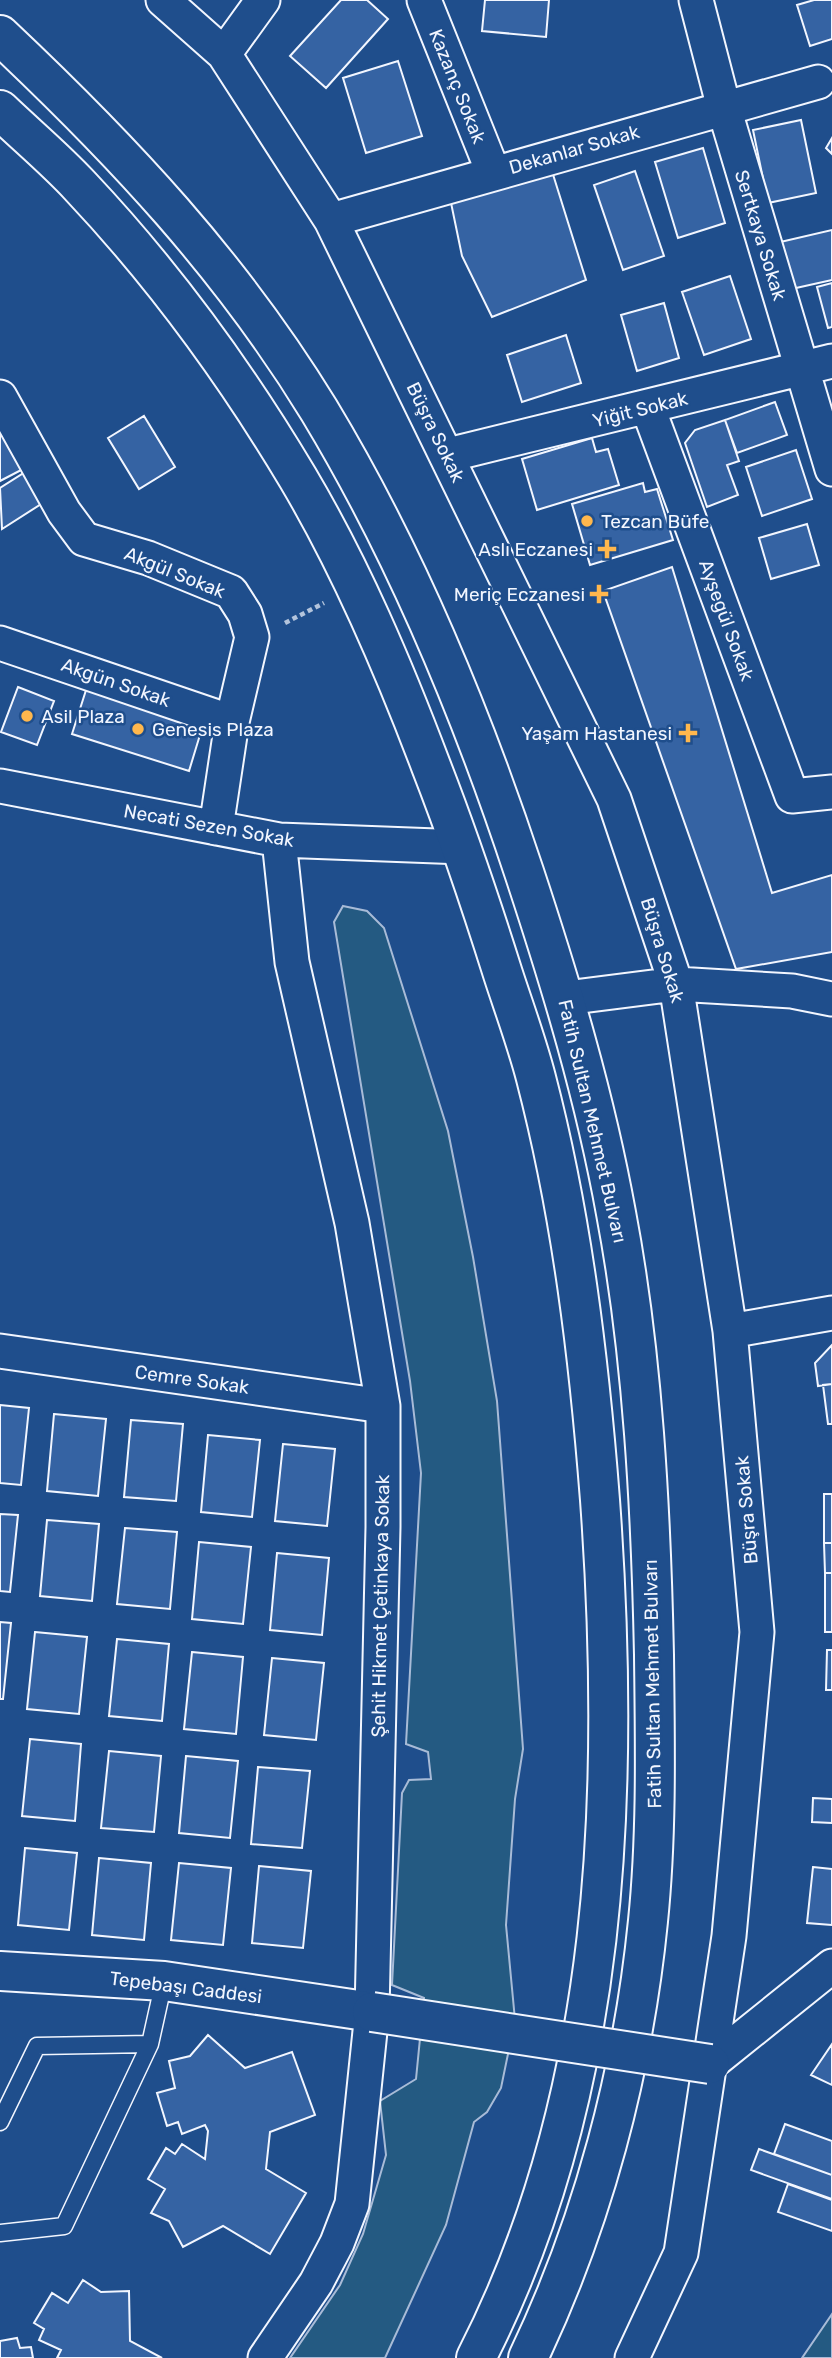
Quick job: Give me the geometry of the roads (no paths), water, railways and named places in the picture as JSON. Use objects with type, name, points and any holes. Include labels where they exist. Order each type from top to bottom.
[{"type":"main road","name":"Fatih Sultan Mehmet Bulvarı","points":[[0,35],[127,158],[197,238],[256,312],[324,419],[406,569],[494,782],[566,998],[617,1215],[638,1381],[652,1568],[656,1763],[649,1917],[634,2023],[611,2123],[575,2244],[551,2309],[528,2358]]},
{"type":"main road","points":[[0,110],[78,184],[159,277],[236,381],[300,482],[356,588],[404,696],[463,847],[536,1076],[567,1216],[592,1398],[607,1604],[610,1714],[599,1932],[564,2125],[533,2229],[476,2358]]},
{"type":"main road","name":"Tepebaşı Caddesi","points":[[0,1971],[164,1981],[710,2064]]},
{"type":"street","name":"Büşra Sokak","points":[[163,0],[224,54],[331,220],[614,799],[677,984],[730,1331],[757,1632],[729,1936],[681,2253],[632,2358]]},
{"type":"street","points":[[224,54],[263,0]]},
{"type":"street","name":"Kazanç Sokak","points":[[424,0],[493,172]]},
{"type":"street","name":"Sertkaya Sokak","points":[[696,0],[724,108],[817,365],[832,469]]},
{"type":"street","name":"Dekanlar Sokak","points":[[331,220],[818,82]]},
{"type":"street","name":"Yiğit Sokak","points":[[448,456],[817,365]]},
{"type":"street","name":"Akgül Sokak","points":[[0,397],[64,512],[84,539],[148,558],[231,592],[245,614],[252,637],[232,722]]},
{"type":"street","name":"Ayşegül Sokak","points":[[648,408],[792,796],[832,792]]},
{"type":"street","name":"Akgün Sokak","points":[[0,643],[232,722]]},
{"type":"street","points":[[216,828],[232,722]]},
{"type":"street","name":"Necati Sezen Sokak","points":[[0,786],[279,840],[463,847]]},
{"type":"street","name":"Şehit Hikmet Çetinkaya Sokak","points":[[265,2358],[316,2283],[337,2243],[352,2204],[372,2012],[383,1406],[352,1223],[292,962],[279,840]]},
{"type":"street","points":[[566,998],[677,984],[792,991],[832,999]]},
{"type":"street","points":[[730,1331],[832,1313]]},
{"type":"street","name":"Cemre Sokak","points":[[0,1351],[383,1406]]},
{"type":"street","points":[[710,2064],[832,1966]]},
{"type":"lane","points":[[0,2233],[64,2226],[150,2044],[164,1981]]},
{"type":"lane","points":[[0,2122],[37,2046],[150,2044]]},
{"type":"place","name":"Tezcan Büfe","points":[[587,521]]},
{"type":"place","name":"Aslı Eczanesi","points":[[607,549]]},
{"type":"place","name":"Meriç Eczanesi","points":[[599,594]]},
{"type":"place","name":"Asil Plaza","points":[[27,716]]},
{"type":"place","name":"Genesis Plaza","points":[[138,729]]},
{"type":"place","name":"Yaşam Hastanesi","points":[[688,733]]}]
